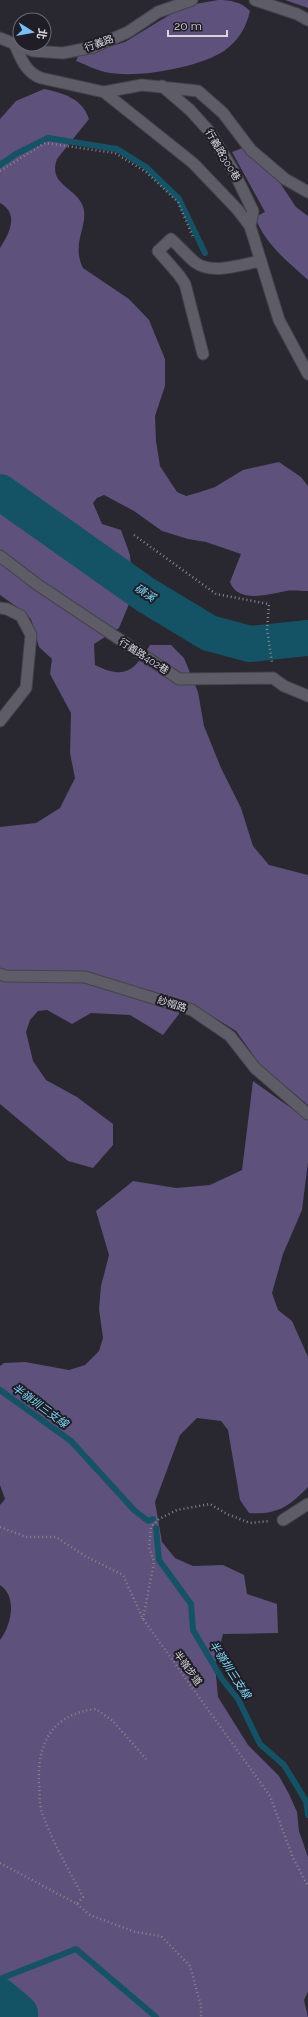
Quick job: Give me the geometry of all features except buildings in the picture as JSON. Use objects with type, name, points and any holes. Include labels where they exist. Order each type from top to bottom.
[{"type":"street","name":"行義路","points":[[48,52],[63,53],[94,47],[128,32],[158,12],[192,0]]},
{"type":"street","points":[[256,0],[297,14],[308,20]]},
{"type":"street","name":"行義路","points":[[0,38],[12,42]]},
{"type":"street","name":"行義路300巷","points":[[18,52],[25,66],[32,75],[104,92],[142,85],[161,86],[190,110],[209,131],[233,170],[253,211],[250,226]]},
{"type":"street","points":[[161,86],[198,91],[224,113],[251,150],[285,179],[308,192]]},
{"type":"street","name":"行義路300巷","points":[[104,92],[193,163],[237,208],[250,226],[279,320],[308,374]]},
{"type":"street","points":[[203,354],[185,284],[158,251],[171,239],[196,263],[209,268],[219,268],[261,261]]},
{"type":"street","name":"行義路402巷","points":[[0,556],[38,585],[179,679],[273,678]]},
{"type":"street","points":[[0,608],[7,609],[21,616],[31,635],[26,688],[0,720]]},
{"type":"street","points":[[273,678],[284,686],[308,696]]},
{"type":"street","name":"紗帽路","points":[[0,974],[5,976],[85,977],[192,1010],[230,1036],[255,1068],[308,1114]]},
{"type":"street","points":[[283,1520],[308,1504]]},
{"type":"path","points":[[0,170],[46,143],[115,153],[146,172],[178,202],[194,240]]},
{"type":"path","points":[[134,535],[216,594],[269,604],[267,629],[273,678]]},
{"type":"path","points":[[143,1619],[154,1562],[149,1547],[151,1527],[159,1519],[177,1510],[210,1504],[227,1514],[250,1523],[283,1520]]},
{"type":"path","name":"半嶺步道","points":[[0,1527],[26,1537],[56,1537],[85,1556],[123,1575],[143,1619],[270,1796],[293,1858],[308,1886]]},
{"type":"path","points":[[77,1904],[83,1897],[58,1851],[40,1807],[38,1773],[45,1738],[57,1724],[80,1711],[96,1709],[113,1721],[146,1759]]},
{"type":"path","points":[[0,1863],[77,1904],[90,1915],[135,1932],[161,1936],[190,1966],[201,2006],[201,2017]]},
{"type":"shaded area","points":[[218,0],[236,2],[243,5],[250,11],[244,28],[238,38],[224,51],[213,57],[183,67],[149,73],[133,74],[105,72],[76,61],[78,56],[125,42],[184,6]]},
{"type":"shaded area","points":[[285,0],[308,0],[308,8]]},
{"type":"shaded area","points":[[44,89],[58,92],[77,101],[86,112],[89,119],[57,159],[55,167],[56,174],[63,184],[78,198],[82,204],[84,219],[79,242],[79,250],[83,268],[129,299],[149,320],[165,359],[165,386],[155,416],[156,441],[160,466],[177,492],[186,496],[200,492],[215,487],[243,470],[279,462],[301,477],[308,486],[308,591],[289,591],[255,596],[240,593],[234,589],[230,582],[241,554],[206,542],[188,539],[162,531],[134,511],[104,495],[97,498],[93,503],[102,524],[121,530],[130,555],[132,580],[129,604],[119,628],[94,644],[95,665],[105,670],[121,672],[133,667],[150,645],[171,645],[184,658],[198,692],[204,726],[221,768],[241,808],[253,846],[269,865],[308,875],[308,1105],[261,1066],[236,1031],[194,1005],[182,1010],[163,1035],[130,1015],[91,1013],[72,1024],[47,1010],[38,1011],[30,1020],[26,1032],[33,1061],[46,1080],[77,1097],[113,1124],[113,1145],[93,1168],[68,1161],[0,1104],[0,827],[36,823],[60,808],[75,778],[70,753],[71,713],[50,674],[52,659],[39,647],[31,619],[0,595],[0,248],[7,237],[11,224],[11,218],[10,213],[0,203],[0,119],[16,101]]},
{"type":"shaded area","points":[[245,147],[274,174],[296,207],[308,216],[308,280],[277,252],[259,227],[255,217],[265,212],[232,152]]},
{"type":"shaded area","points":[[253,1081],[308,1120],[308,1162],[302,1210],[283,1254],[272,1293],[278,1310],[292,1321],[308,1357],[308,1487],[295,1500],[282,1508],[267,1513],[249,1513],[240,1500],[228,1430],[221,1421],[197,1418],[180,1435],[155,1502],[162,1542],[175,1558],[193,1566],[223,1565],[244,1575],[247,1594],[277,1604],[278,1633],[223,1634],[215,1664],[218,1697],[248,1745],[279,1776],[297,1812],[299,1831],[308,1857],[308,1992],[304,2000],[308,2017],[0,2017],[0,1640],[10,1620],[11,1604],[6,1590],[0,1585],[0,1505],[5,1499],[0,1485],[0,1366],[4,1363],[25,1362],[69,1370],[85,1365],[99,1351],[103,1338],[99,1309],[101,1286],[109,1255],[96,1211],[133,1181],[176,1188],[210,1185],[242,1170]]},
{"type":"waterway","points":[[0,165],[16,154],[48,138],[117,149],[146,167],[179,199],[205,253]]},
{"type":"waterway","name":"磺溪","points":[[0,492],[146,595],[209,633],[250,644],[308,638]]},
{"type":"waterway","name":"半嶺圳三支線","points":[[0,1390],[71,1441],[134,1510],[148,1521],[153,1519]]},
{"type":"waterway","name":"半嶺圳三支線","points":[[156,1528],[159,1560],[191,1604],[193,1630],[222,1679],[238,1699],[260,1744],[284,1765],[306,1801],[308,1815]]},
{"type":"waterway","points":[[0,1979],[76,1949],[156,2017]]},
{"type":"waterway","points":[[0,1996],[20,2013],[20,2017]]}]
